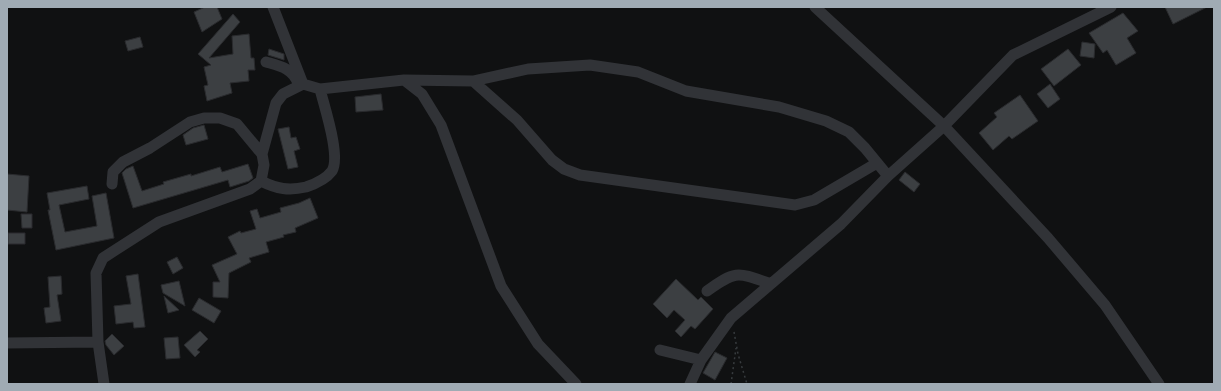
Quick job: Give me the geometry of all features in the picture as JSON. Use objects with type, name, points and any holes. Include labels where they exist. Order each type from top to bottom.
[{"type":"street","points":[[273,7],[301,85]]},
{"type":"street","points":[[815,7],[944,126],[1048,238],[1105,305],[1159,384]]},
{"type":"street","points":[[690,384],[701,360],[731,318],[841,224],[888,176],[944,126],[1013,55],[1111,7]]},
{"type":"street","points":[[266,62],[286,68],[301,85]]},
{"type":"street","points":[[104,384],[98,342],[96,273],[102,258],[159,222],[250,189],[261,181],[264,165],[262,154],[276,103],[283,94],[301,85],[320,89],[404,80],[473,81],[528,69],[590,65],[638,72],[686,91],[779,107],[826,121],[848,132],[865,148],[888,176]]},
{"type":"street","points":[[404,80],[422,94],[441,125],[501,286],[538,344],[576,384]]},
{"type":"street","points":[[473,81],[517,120],[552,160],[564,169],[580,175],[795,205],[814,200],[877,163]]},
{"type":"street","points":[[261,181],[274,188],[287,190],[300,188],[313,185],[326,178],[332,170],[334,150],[320,89]]},
{"type":"street","points":[[112,184],[113,172],[123,162],[150,148],[190,122],[204,118],[220,118],[237,124],[262,154]]},
{"type":"street","points":[[707,291],[729,276],[746,275],[771,284]]},
{"type":"street","points":[[7,343],[98,342]]},
{"type":"street","points":[[660,350],[701,360]]},
{"type":"path","points":[[731,318],[736,346],[747,384]]},
{"type":"path","points":[[732,384],[736,346]]},
{"type":"building","points":[[205,7],[217,7],[222,19],[202,32],[194,12]]},
{"type":"building","points":[[1165,7],[1207,7],[1173,24]]},
{"type":"building","points":[[1123,13],[1138,31],[1127,38],[1136,53],[1116,65],[1107,50],[1103,53],[1089,33]]},
{"type":"building","points":[[233,14],[240,22],[209,58],[233,54],[232,36],[249,34],[251,58],[254,58],[255,70],[248,70],[249,81],[230,83],[232,93],[207,101],[204,86],[208,85],[204,67],[211,65],[198,54]]},
{"type":"building","points":[[140,37],[143,47],[128,51],[125,41]]},
{"type":"building","points":[[1082,42],[1095,44],[1094,58],[1080,56]]},
{"type":"building","points":[[269,49],[284,54],[284,60],[268,55]]},
{"type":"building","points":[[1068,49],[1081,65],[1054,86],[1041,69]]},
{"type":"building","points":[[1050,84],[1060,99],[1048,108],[1037,94]]},
{"type":"building","points":[[381,94],[383,110],[356,112],[355,97]]},
{"type":"building","points":[[1020,95],[1038,121],[1012,139],[1009,136],[993,150],[979,133],[997,117],[994,113]]},
{"type":"building","points":[[204,125],[208,139],[186,145],[183,135],[193,128]]},
{"type":"building","points":[[289,127],[291,138],[296,137],[300,149],[294,151],[298,167],[288,169],[278,129]]},
{"type":"building","points":[[248,164],[253,178],[249,181],[230,187],[228,180],[133,208],[122,173],[126,169],[133,166],[142,191],[164,184],[163,182],[191,174],[191,176],[220,167],[222,172]]},
{"type":"building","points":[[905,172],[920,184],[914,192],[899,180]]},
{"type":"building","points":[[7,174],[29,176],[27,212],[7,210]]},
{"type":"building","points":[[87,186],[89,199],[59,205],[65,232],[97,226],[92,196],[106,193],[114,238],[56,250],[48,210],[50,210],[47,193]]},
{"type":"building","points":[[310,198],[318,218],[295,228],[296,232],[283,235],[284,237],[266,242],[269,252],[249,258],[251,262],[229,273],[228,298],[213,297],[213,282],[220,282],[212,265],[237,254],[228,237],[240,231],[241,233],[256,229],[250,211],[257,209],[260,218],[281,212],[280,208],[299,203]]},
{"type":"building","points":[[21,214],[32,214],[32,228],[22,228]]},
{"type":"building","points":[[8,233],[25,233],[25,244],[8,244]]},
{"type":"building","points":[[177,257],[183,268],[173,274],[167,262]]},
{"type":"building","points":[[138,274],[145,327],[134,328],[133,322],[116,324],[114,306],[131,304],[126,276]]},
{"type":"building","points":[[61,276],[62,294],[57,295],[61,321],[46,323],[44,308],[50,307],[48,277]]},
{"type":"building","points":[[676,279],[698,300],[701,297],[713,309],[695,329],[691,326],[681,337],[675,331],[685,320],[674,310],[667,318],[653,304]]},
{"type":"building","points":[[179,281],[185,306],[163,293],[161,285]]},
{"type":"building","points":[[164,296],[179,310],[168,313]]},
{"type":"building","points":[[199,298],[221,311],[214,323],[192,310]]},
{"type":"building","points":[[200,331],[208,339],[197,350],[200,352],[195,357],[184,345]]},
{"type":"building","points":[[112,334],[124,346],[114,355],[106,345],[105,341]]},
{"type":"building","points":[[178,337],[180,358],[166,359],[164,338]]},
{"type":"building","points":[[715,352],[727,358],[715,380],[703,373]]}]
